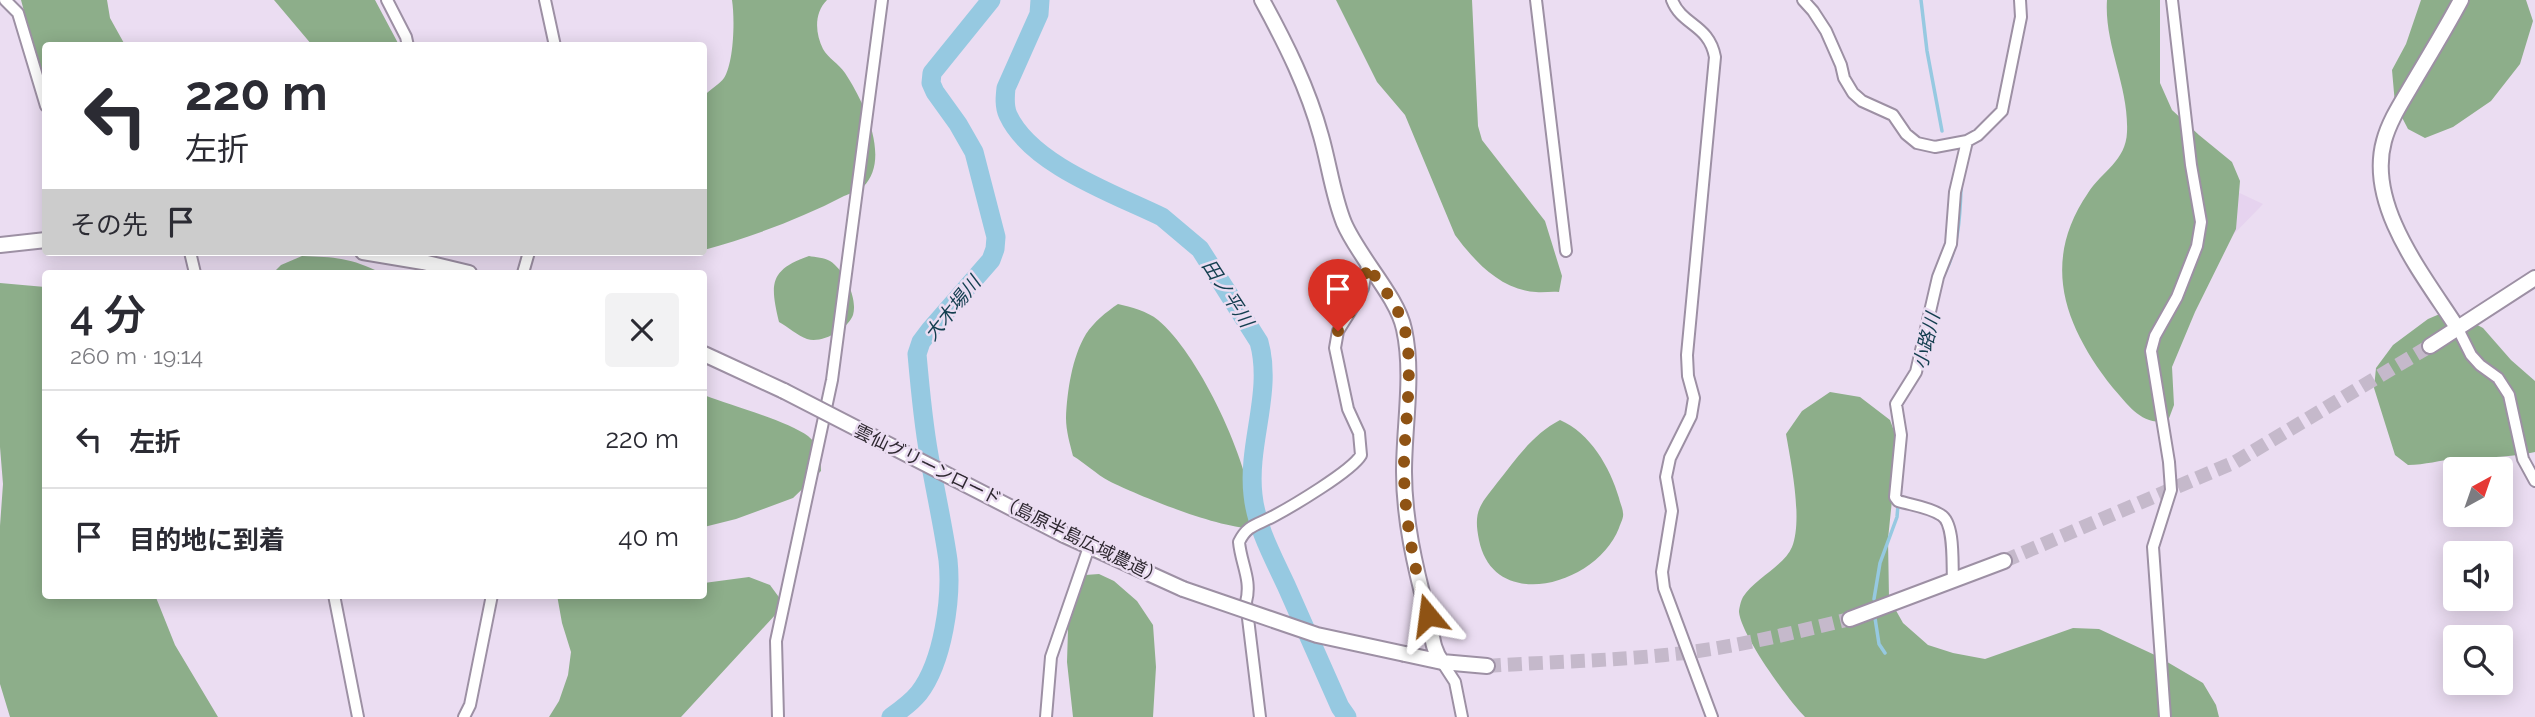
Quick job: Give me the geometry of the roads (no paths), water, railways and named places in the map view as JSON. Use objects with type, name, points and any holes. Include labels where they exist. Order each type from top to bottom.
[{"type":"street","points":[[5,0],[18,13],[42,93]]},
{"type":"street","points":[[387,0],[407,42]]},
{"type":"street","points":[[545,0],[554,42]]},
{"type":"street","points":[[778,717],[776,641],[832,380],[881,0]]},
{"type":"street","points":[[1262,0],[1305,88],[1321,134],[1343,221],[1367,265],[1393,302],[1404,326],[1408,351],[1404,474],[1408,522],[1420,589],[1432,631],[1432,645],[1455,682],[1462,717]]},
{"type":"street","points":[[1536,0],[1566,251]]},
{"type":"street","points":[[1672,0],[1679,12],[1707,35],[1715,57],[1687,355],[1688,376],[1694,398],[1691,416],[1670,458],[1666,477],[1672,511],[1662,572],[1664,588],[1712,717]]},
{"type":"street","points":[[1803,0],[1814,11],[1826,31],[1842,65],[1844,78],[1853,93],[1862,101],[1893,115],[1906,134],[1917,143],[1935,147],[1968,141],[1978,135],[1998,116],[2005,104],[2021,17],[2020,0]]},
{"type":"street","points":[[2165,717],[2153,547],[2171,490],[2151,351],[2155,335],[2182,285],[2197,246],[2201,222],[2191,164],[2172,0]]},
{"type":"street","points":[[2461,0],[2395,114],[2384,141],[2380,167],[2382,192],[2401,237],[2463,326],[2472,355],[2498,379],[2509,395],[2523,459],[2535,481]]},
{"type":"street","points":[[1953,580],[1950,530],[1946,519],[1940,514],[1898,501],[1895,497],[1901,435],[1896,404],[1916,372],[1938,278],[1951,244],[1955,192],[1968,141]]},
{"type":"street","points":[[0,245],[42,240]]},
{"type":"street","points":[[379,256],[446,270]]},
{"type":"street","points":[[1260,717],[1246,602],[1250,589],[1249,579],[1240,542],[1246,530],[1348,469],[1361,455],[1359,433],[1348,409],[1335,348],[1338,331],[1363,288],[1367,265]]},
{"type":"street","points":[[2430,346],[2535,278]]},
{"type":"street","name":"雲仙グリーンロード（島原半島広域農道）","points":[[707,355],[784,391],[1063,535],[1183,589],[1317,635],[1442,662],[1487,666]]},
{"type":"street","points":[[1046,717],[1051,657],[1089,547]]},
{"type":"street","points":[[1850,619],[2004,561]]},
{"type":"street","points":[[335,599],[358,717]]},
{"type":"street","points":[[464,717],[470,705],[491,599]]},
{"type":"waterway","name":"大木場川","points":[[891,717],[913,700],[927,680],[940,647],[949,592],[948,560],[927,443],[917,354],[921,342],[930,330],[991,260],[996,237],[974,152],[935,92],[931,83],[932,73],[991,0]]},
{"type":"waterway","name":"田ノ平川","points":[[1040,0],[1039,14],[1006,88],[1005,105],[1008,115],[1019,133],[1054,163],[1099,188],[1162,217],[1200,249],[1259,342],[1263,380],[1253,457],[1255,507],[1261,530],[1340,707],[1347,717]]},
{"type":"waterway","name":"小路川","points":[[1921,0],[1927,51],[1942,131]]},
{"type":"waterway","name":"小路川","points":[[1944,275],[1957,234],[1961,189]]},
{"type":"waterway","name":"小路川","points":[[1874,599],[1880,563],[1897,517],[1898,505]]},
{"type":"waterway","name":"小路川","points":[[1875,618],[1879,644],[1885,653]]},
{"type":"tunnel","points":[[2004,561],[2235,462],[2430,346]]},
{"type":"tunnel","points":[[1487,666],[1621,659],[1712,649],[1850,619]]}]
